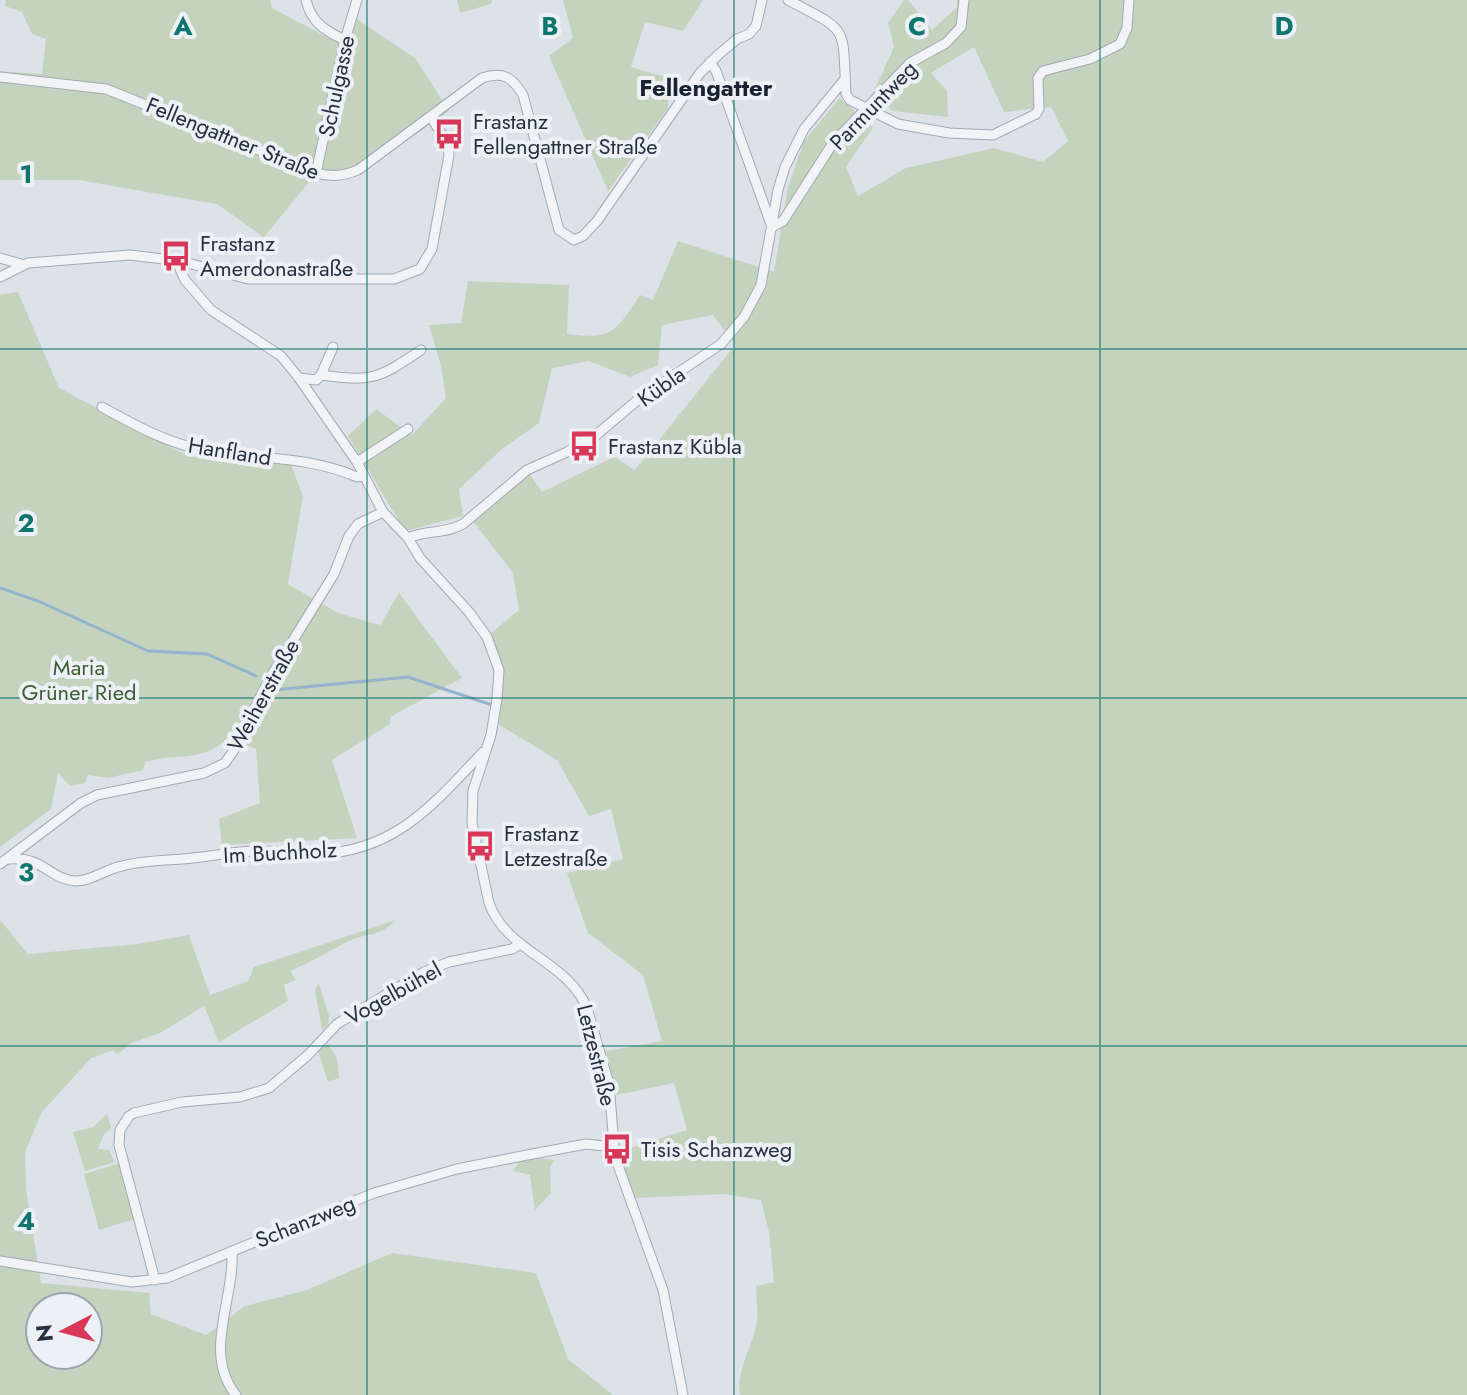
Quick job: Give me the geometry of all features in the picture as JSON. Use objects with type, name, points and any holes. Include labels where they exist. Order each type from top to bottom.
[{"type":"street","points":[[306,0],[309,15],[345,40]]},
{"type":"street","name":"Schulgasse","points":[[316,173],[345,40],[357,0]]},
{"type":"street","points":[[762,0],[756,26],[710,62],[716,71],[772,227]]},
{"type":"street","points":[[788,0],[831,23],[838,30],[845,50],[846,94],[850,100],[887,120],[910,127],[993,135],[1036,114],[1039,109],[1038,78],[1043,71],[1090,59],[1120,44],[1127,28],[1129,0]]},
{"type":"street","name":"Parmuntweg","points":[[772,227],[783,221],[833,143],[910,63],[946,43],[961,27],[964,0]]},
{"type":"street","name":"Fellengattner Straße","points":[[0,77],[106,89],[330,176],[358,170],[482,78],[497,74],[507,76],[523,95],[559,230],[574,240],[583,236],[597,221],[681,98],[710,62]]},
{"type":"street","name":"Kübla","points":[[408,538],[453,530],[463,524],[527,470],[595,436],[640,398],[721,344],[744,317],[757,293],[768,257],[778,190],[793,148],[804,129],[845,79]]},
{"type":"street","points":[[0,258],[21,264],[118,255],[180,261],[248,279],[394,279],[420,269],[432,249],[449,163],[449,148],[431,117]]},
{"type":"street","name":"Letzestraße","points":[[180,261],[185,280],[211,310],[281,356],[299,378],[357,462],[383,512],[408,538],[420,558],[469,612],[487,637],[499,670],[497,699],[473,791],[472,823],[493,914],[519,945],[567,977],[582,996],[609,1084],[613,1147],[663,1290],[683,1395]]},
{"type":"street","points":[[0,277],[21,264]]},
{"type":"street","points":[[299,378],[316,380],[333,347]]},
{"type":"street","points":[[321,375],[367,379],[390,370],[421,350]]},
{"type":"street","name":"Hanfland","points":[[102,407],[134,426],[203,450],[295,461],[363,476]]},
{"type":"street","points":[[357,462],[408,429]]},
{"type":"street","name":"Weiherstraße","points":[[4,862],[81,803],[97,795],[204,773],[225,763],[271,676],[334,574],[349,536],[358,524],[383,512]]},
{"type":"street","name":"Im Buchholz","points":[[4,862],[24,858],[35,861],[58,876],[77,881],[124,865],[251,851],[318,854],[368,845],[391,837],[432,806],[486,749]]},
{"type":"street","name":"Vogelbühel","points":[[155,1280],[119,1145],[120,1130],[129,1116],[182,1102],[240,1097],[269,1088],[308,1055],[337,1024],[424,972],[449,962],[519,945]]},
{"type":"street","name":"Schanzweg","points":[[0,1261],[123,1281],[167,1278],[374,1193],[457,1169],[586,1144],[613,1147]]},
{"type":"street","points":[[232,1251],[231,1284],[220,1361],[224,1376],[236,1395]]},
{"type":"green space","points":[[6,0],[270,0],[272,8],[349,46],[357,19],[416,59],[449,111],[368,168],[314,176],[264,237],[217,204],[78,180],[0,180],[0,71],[42,74],[46,39],[32,34],[22,12],[5,6]]},
{"type":"green space","points":[[457,0],[492,0],[491,4],[460,13]]},
{"type":"green space","points":[[563,0],[703,0],[683,31],[645,22],[631,67],[669,78],[668,108],[608,191],[549,56],[573,38]]},
{"type":"green space","points":[[904,0],[908,0],[932,30],[957,7],[957,0],[1467,0],[1467,1395],[740,1395],[742,1369],[757,1321],[756,1286],[774,1282],[769,1232],[761,1200],[725,1194],[634,1198],[619,1151],[687,1130],[674,1083],[617,1095],[606,1051],[662,1041],[643,975],[588,933],[567,873],[623,859],[611,809],[589,816],[557,760],[498,724],[503,666],[490,634],[519,610],[513,573],[472,520],[529,473],[542,492],[614,457],[635,470],[735,345],[713,315],[662,325],[658,365],[630,377],[589,361],[552,368],[539,423],[502,449],[459,489],[463,516],[405,531],[348,436],[376,409],[412,435],[446,398],[429,325],[461,323],[468,281],[569,285],[567,334],[594,336],[611,331],[618,325],[640,295],[653,300],[678,241],[774,272],[788,187],[804,141],[840,98],[873,128],[846,167],[858,196],[906,168],[994,148],[1043,162],[1068,141],[1051,107],[1004,112],[974,47],[931,73],[947,91],[948,117],[893,111],[872,95],[894,47],[888,23]]},
{"type":"green space","name":"Maria Grüner Ried","points":[[18,292],[59,388],[188,456],[291,465],[303,496],[288,584],[338,613],[380,625],[399,593],[462,678],[390,717],[390,724],[332,760],[357,838],[222,845],[219,819],[260,803],[256,749],[242,743],[233,733],[212,750],[201,754],[145,762],[143,770],[108,778],[88,775],[85,783],[70,786],[58,773],[51,809],[0,847],[0,295]]},
{"type":"green space","points":[[0,920],[28,954],[138,944],[189,935],[210,995],[248,981],[254,967],[396,920],[383,930],[349,941],[290,971],[296,980],[284,985],[288,1001],[219,1042],[204,1006],[160,1033],[132,1043],[118,1054],[113,1050],[91,1058],[42,1112],[25,1152],[26,1189],[41,1283],[149,1293],[151,1314],[206,1335],[245,1306],[307,1290],[392,1253],[536,1273],[568,1359],[613,1395],[0,1395]]},
{"type":"green space","points":[[319,984],[329,1016],[328,1025],[322,1030],[315,990]]},
{"type":"green space","points":[[328,1044],[337,1058],[339,1078],[328,1082],[318,1051]]},
{"type":"green space","points":[[107,1114],[111,1129],[104,1134],[98,1149],[109,1150],[115,1162],[85,1171],[73,1132],[93,1127]]},
{"type":"green space","points":[[534,1158],[555,1160],[550,1167],[551,1193],[535,1210],[530,1175],[513,1171],[520,1161]]},
{"type":"green space","points":[[121,1163],[135,1219],[99,1230],[84,1174]]},
{"type":"waterway","points":[[0,588],[38,601],[148,651],[207,654],[256,676]]},
{"type":"waterway","points":[[274,690],[408,677],[492,705]]},
{"type":"place","name":"Frastanz Fellengattner Straße","points":[[449,134]]},
{"type":"place","name":"Frastanz Amerdonastraße","points":[[176,256]]},
{"type":"place","name":"Frastanz Kübla","points":[[584,446]]},
{"type":"place","name":"Frastanz Letzestraße","points":[[480,846]]},
{"type":"place","name":"Tisis Schanzweg","points":[[617,1149]]},
{"type":"district","name":"Fellengatter","points":[[706,88]]}]
